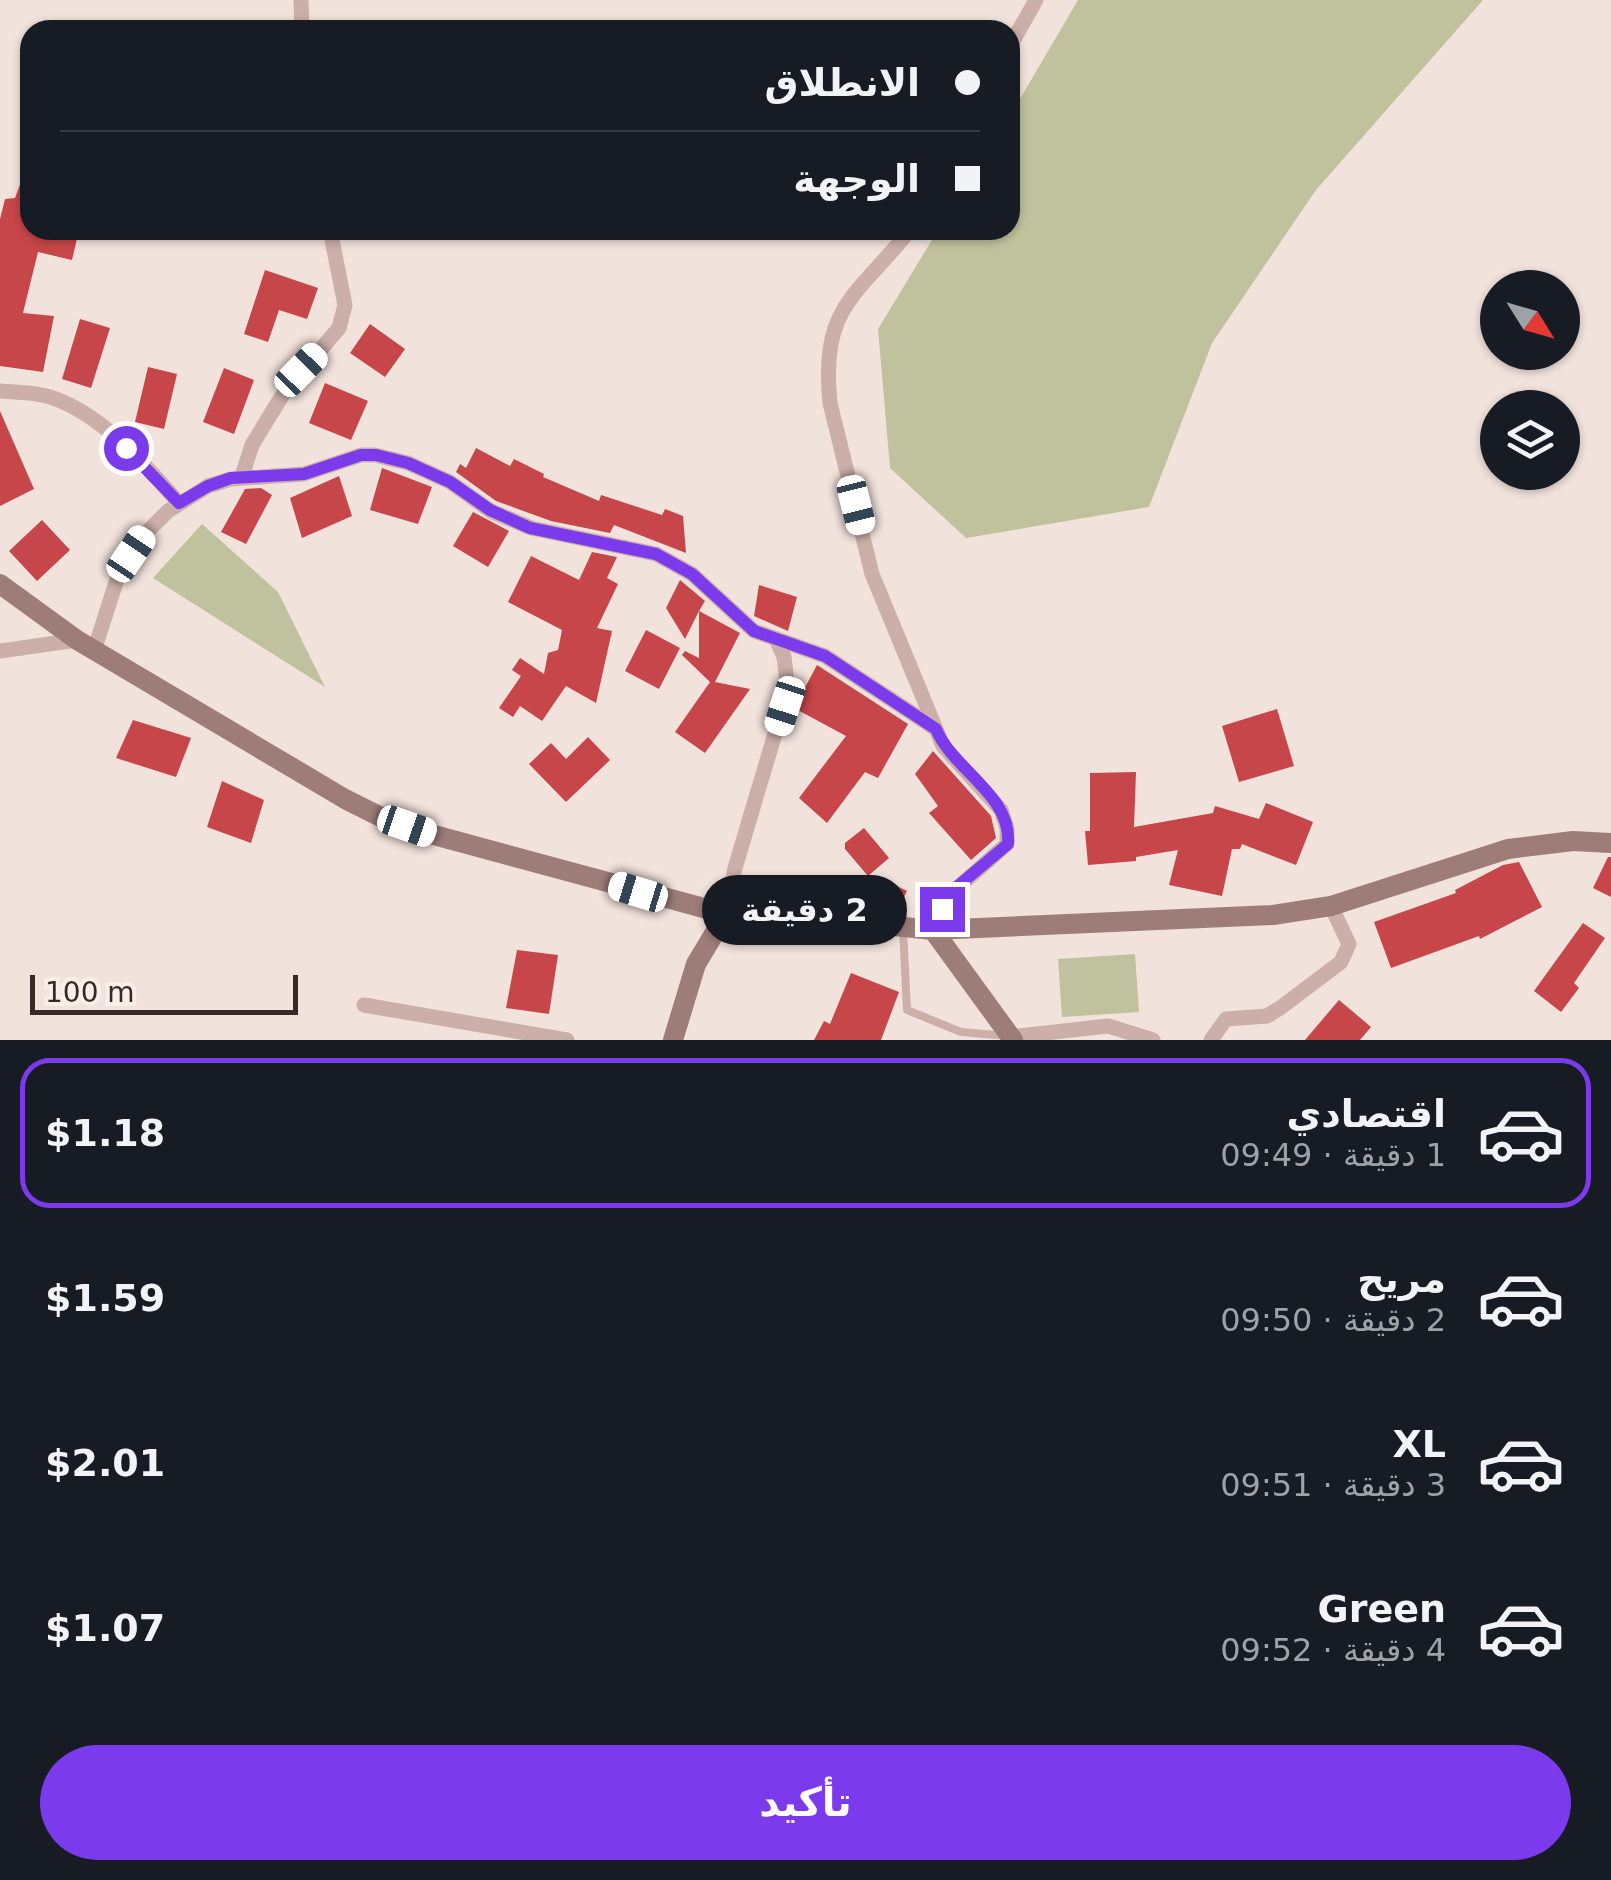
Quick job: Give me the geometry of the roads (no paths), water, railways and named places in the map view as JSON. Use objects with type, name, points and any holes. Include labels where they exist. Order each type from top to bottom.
[{"type":"main road","points":[[0,584],[86,645],[344,799],[381,817],[726,914],[807,917],[937,930],[1273,914],[1331,906],[1508,849],[1552,843],[1611,843]]},
{"type":"main road","points":[[673,1040],[696,964],[726,914]]},
{"type":"main road","points":[[937,930],[1011,1038]]},
{"type":"street","points":[[1020,28],[1036,0]]},
{"type":"street","points":[[242,476],[252,446],[274,408],[339,328],[345,305],[332,240]]},
{"type":"street","points":[[902,240],[838,316],[828,349],[827,376],[872,574],[943,746],[1001,810],[1008,836],[1008,844],[996,857],[962,881],[946,898],[937,930]]},
{"type":"street","points":[[0,391],[48,396],[81,412],[146,466],[179,503]]},
{"type":"street","points":[[0,651],[86,645],[119,573],[142,537],[179,503],[208,486],[242,476],[304,474],[361,455],[376,455],[408,463],[450,482],[490,510],[530,528],[656,554],[692,574],[746,626],[825,656],[936,729]]},
{"type":"street","points":[[726,914],[734,868],[788,690],[784,658],[776,640]]},
{"type":"street","points":[[1211,1040],[1226,1019],[1267,1016],[1341,962],[1349,944],[1331,906]]},
{"type":"street","points":[[364,1004],[567,1040]]},
{"type":"street","points":[[1011,1038],[1108,1026],[1154,1040]]},
{"type":"lane","points":[[903,929],[907,1010],[961,1032],[1011,1038]]}]
